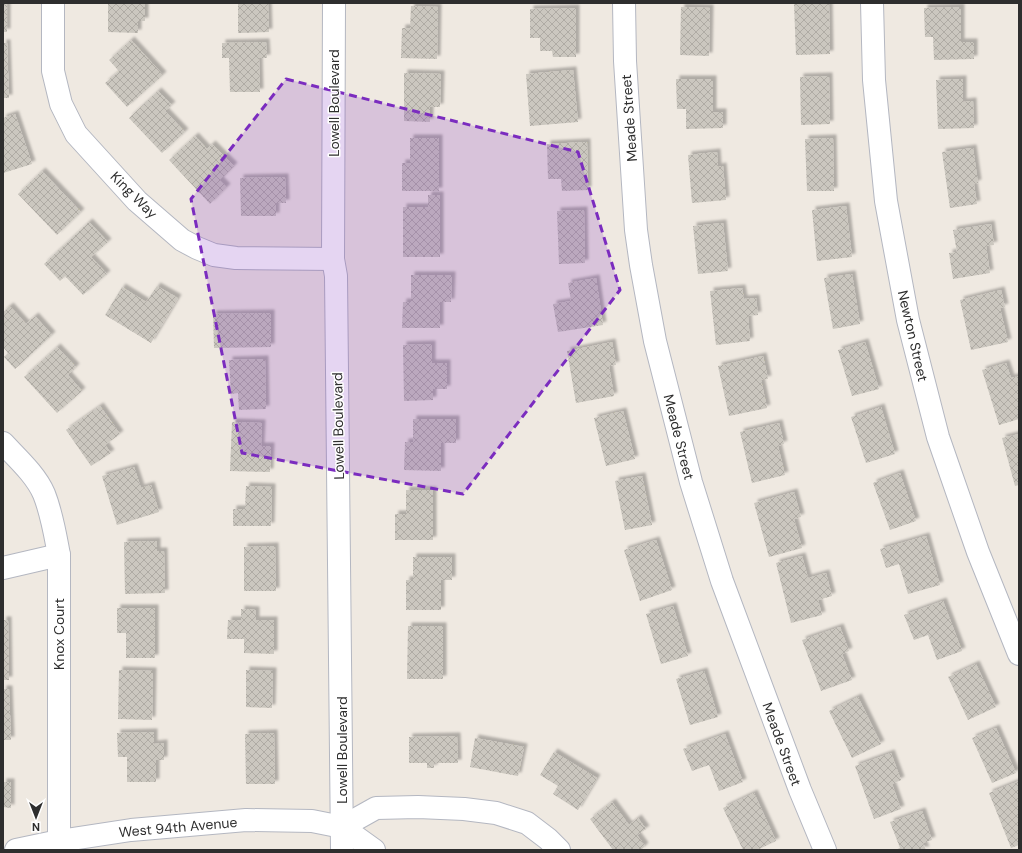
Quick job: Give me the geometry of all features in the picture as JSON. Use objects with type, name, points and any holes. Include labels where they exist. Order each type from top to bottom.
[{"type":"street","name":"King Way","points":[[52,3],[53,71],[61,104],[76,134],[137,201],[182,240],[196,248],[214,255],[236,258],[333,259]]},
{"type":"street","name":"Lowell Boulevard","points":[[334,3],[333,259],[336,276],[342,850]]},
{"type":"street","name":"Meade Street","points":[[624,3],[625,60],[636,230],[655,341],[691,482],[722,581],[800,790],[825,850]]},
{"type":"street","name":"Newton Street","points":[[872,3],[874,80],[886,201],[908,320],[938,437],[978,552],[1019,654]]},
{"type":"street","name":"Knox Court","points":[[3,443],[24,466],[44,494],[54,525],[59,555],[59,841]]},
{"type":"street","points":[[3,568],[59,555]]},
{"type":"street","points":[[342,827],[376,808],[418,807],[464,809],[496,813],[527,823],[548,839],[559,850]]},
{"type":"street","name":"West 94th Avenue","points":[[16,850],[59,841],[131,830],[246,820],[312,821],[342,827],[374,850]]},
{"type":"highlighted area","points":[[286,79],[578,152],[620,290],[463,494],[242,453],[191,199]]},
{"type":"building","points":[[3,3],[7,3],[7,32],[3,32]]},
{"type":"building","points":[[108,3],[145,3],[145,21],[138,21],[138,33],[108,32]]},
{"type":"building","points":[[238,3],[268,3],[269,32],[238,33]]},
{"type":"building","points":[[829,3],[830,54],[796,55],[794,4]]},
{"type":"building","points":[[411,6],[438,7],[437,59],[401,58],[402,28],[410,28]]},
{"type":"building","points":[[681,7],[710,8],[709,56],[680,55]]},
{"type":"building","points":[[961,7],[961,42],[974,42],[974,59],[934,60],[933,37],[925,37],[924,8]]},
{"type":"building","points":[[576,8],[576,57],[553,57],[552,51],[540,51],[540,38],[530,38],[530,9]]},
{"type":"building","points":[[131,40],[163,75],[127,107],[105,83],[119,71],[109,60]]},
{"type":"building","points":[[266,42],[267,58],[259,58],[260,92],[230,92],[229,58],[222,58],[222,43]]},
{"type":"building","points":[[3,43],[7,43],[9,98],[3,98]]},
{"type":"building","points":[[573,70],[578,122],[530,126],[526,74]]},
{"type":"building","points":[[404,73],[441,74],[440,107],[430,107],[430,122],[404,121]]},
{"type":"building","points":[[829,76],[830,124],[801,125],[800,77]]},
{"type":"building","points":[[676,79],[713,79],[713,112],[723,112],[723,128],[686,129],[686,109],[677,109]]},
{"type":"building","points":[[963,79],[963,102],[973,101],[974,128],[938,129],[936,80]]},
{"type":"building","points":[[158,91],[172,105],[165,111],[185,132],[162,153],[129,118]]},
{"type":"building","points":[[15,114],[32,164],[3,173],[3,118]]},
{"type":"building","points":[[195,136],[207,149],[212,144],[234,166],[220,180],[227,187],[210,204],[169,160]]},
{"type":"building","points":[[410,138],[439,138],[439,191],[402,191],[402,163],[410,163]]},
{"type":"building","points":[[833,138],[834,191],[807,191],[805,139]]},
{"type":"building","points":[[587,142],[588,190],[562,191],[561,179],[548,179],[547,144]]},
{"type":"building","points":[[973,148],[978,183],[974,184],[977,204],[950,208],[942,152]]},
{"type":"building","points":[[717,152],[718,167],[723,166],[726,200],[692,203],[688,155]]},
{"type":"building","points":[[42,171],[81,212],[57,235],[18,194]]},
{"type":"building","points":[[285,177],[286,203],[276,203],[276,216],[241,216],[240,178]]},
{"type":"building","points":[[428,195],[440,195],[440,257],[403,257],[403,207],[428,207]]},
{"type":"building","points":[[846,206],[852,257],[817,261],[812,210]]},
{"type":"building","points":[[584,210],[585,263],[559,264],[557,211]]},
{"type":"building","points":[[89,222],[108,242],[91,257],[107,274],[83,295],[65,276],[60,281],[44,264]]},
{"type":"building","points":[[723,223],[728,271],[698,274],[693,226]]},
{"type":"building","points":[[991,224],[994,245],[986,246],[990,273],[953,279],[949,253],[957,252],[953,230]]},
{"type":"building","points":[[852,274],[860,324],[833,329],[824,278]]},
{"type":"building","points":[[411,275],[452,275],[451,302],[440,302],[440,328],[402,328],[403,302],[411,302]]},
{"type":"building","points":[[596,278],[603,325],[558,332],[553,304],[571,301],[568,283]]},
{"type":"building","points":[[157,286],[178,298],[151,343],[105,315],[122,287],[146,302]]},
{"type":"building","points":[[742,288],[744,299],[756,298],[758,315],[748,316],[750,341],[716,345],[710,291]]},
{"type":"building","points":[[1001,290],[1005,307],[1000,308],[1008,342],[971,350],[960,300]]},
{"type":"building","points":[[10,306],[26,324],[35,316],[52,335],[15,369],[4,357],[8,353],[3,347],[3,312]]},
{"type":"building","points":[[271,313],[271,347],[214,348],[213,314]]},
{"type":"building","points":[[612,342],[616,365],[609,366],[614,396],[576,403],[567,351]]},
{"type":"building","points":[[865,342],[879,389],[852,396],[838,350]]},
{"type":"building","points":[[432,344],[432,363],[447,363],[447,389],[433,389],[433,400],[404,401],[403,345]]},
{"type":"building","points":[[57,347],[76,367],[68,375],[82,391],[57,413],[24,377]]},
{"type":"building","points":[[763,356],[768,379],[761,380],[767,408],[729,416],[718,366]]},
{"type":"building","points":[[265,359],[266,409],[239,410],[238,393],[231,394],[229,360]]},
{"type":"building","points":[[1006,363],[1011,378],[1019,376],[1019,419],[999,425],[982,370]]},
{"type":"building","points":[[100,406],[120,434],[105,445],[111,453],[91,466],[66,430]]},
{"type":"building","points":[[881,407],[895,454],[866,463],[851,417]]},
{"type":"building","points":[[623,411],[635,459],[606,466],[594,418]]},
{"type":"building","points":[[413,419],[456,419],[456,443],[441,443],[441,471],[404,470],[405,442],[413,442]]},
{"type":"building","points":[[232,422],[262,423],[261,446],[271,446],[270,472],[230,471]]},
{"type":"building","points":[[779,423],[784,444],[778,446],[785,475],[752,483],[740,432]]},
{"type":"building","points":[[1019,434],[1019,485],[1015,486],[1002,438]]},
{"type":"building","points":[[134,467],[141,488],[151,485],[159,512],[117,525],[102,476]]},
{"type":"building","points":[[900,473],[916,521],[890,530],[873,483]]},
{"type":"building","points":[[642,476],[652,525],[625,530],[615,481]]},
{"type":"building","points":[[246,486],[272,487],[271,526],[233,526],[233,509],[245,509]]},
{"type":"building","points":[[406,490],[433,490],[433,540],[395,540],[395,514],[406,514]]},
{"type":"building","points":[[794,492],[801,517],[794,519],[802,548],[769,557],[754,503]]},
{"type":"building","points":[[926,536],[940,585],[908,594],[899,564],[886,568],[880,549]]},
{"type":"building","points":[[656,540],[672,590],[640,601],[624,550]]},
{"type":"building","points":[[157,541],[157,551],[164,551],[165,593],[125,594],[124,542]]},
{"type":"building","points":[[275,546],[276,591],[244,591],[244,547]]},
{"type":"building","points":[[802,556],[808,578],[826,573],[832,596],[818,600],[822,615],[791,623],[776,563]]},
{"type":"building","points":[[413,557],[452,557],[452,580],[441,580],[441,610],[406,610],[406,580],[413,580]]},
{"type":"building","points":[[943,601],[962,651],[937,660],[928,635],[914,640],[904,615]]},
{"type":"building","points":[[673,606],[688,656],[661,664],[646,614]]},
{"type":"building","points":[[117,608],[155,608],[155,658],[126,658],[126,633],[117,633]]},
{"type":"building","points":[[241,609],[256,610],[256,620],[274,620],[274,654],[244,653],[244,639],[227,639],[228,620],[241,620]]},
{"type":"building","points":[[3,620],[8,620],[9,680],[3,680]]},
{"type":"building","points":[[408,626],[443,626],[443,679],[407,679]]},
{"type":"building","points":[[840,627],[849,651],[842,654],[852,680],[821,691],[802,640]]},
{"type":"building","points":[[976,664],[996,707],[968,720],[948,677]]},
{"type":"building","points":[[119,670],[153,671],[152,720],[118,719]]},
{"type":"building","points":[[246,670],[273,671],[272,708],[246,707]]},
{"type":"building","points":[[704,671],[718,717],[690,725],[676,679]]},
{"type":"building","points":[[3,689],[9,689],[11,740],[3,740]]},
{"type":"building","points":[[858,697],[881,744],[852,758],[829,711]]},
{"type":"building","points":[[996,728],[1016,773],[992,783],[972,738]]},
{"type":"building","points":[[154,732],[154,744],[164,743],[164,760],[156,760],[156,782],[127,782],[127,757],[118,757],[117,733]]},
{"type":"building","points":[[274,733],[275,784],[246,784],[245,734]]},
{"type":"building","points":[[725,734],[743,782],[719,791],[709,765],[692,771],[683,749]]},
{"type":"building","points":[[457,736],[458,763],[434,763],[434,768],[427,768],[427,763],[409,763],[409,737]]},
{"type":"building","points":[[475,738],[524,747],[518,776],[470,767]]},
{"type":"building","points":[[554,752],[597,778],[578,810],[553,794],[558,786],[540,775]]},
{"type":"building","points":[[891,753],[901,780],[892,784],[901,809],[874,819],[855,766]]},
{"type":"building","points":[[1019,781],[1019,845],[1011,848],[989,793]]},
{"type":"building","points":[[3,782],[11,782],[11,808],[3,807]]},
{"type":"building","points":[[754,793],[776,841],[757,850],[743,850],[723,808]]},
{"type":"building","points":[[612,802],[629,825],[638,818],[646,829],[637,835],[645,846],[641,850],[613,850],[590,819]]},
{"type":"building","points":[[922,811],[932,840],[923,843],[926,850],[895,850],[900,848],[890,822]]}]
